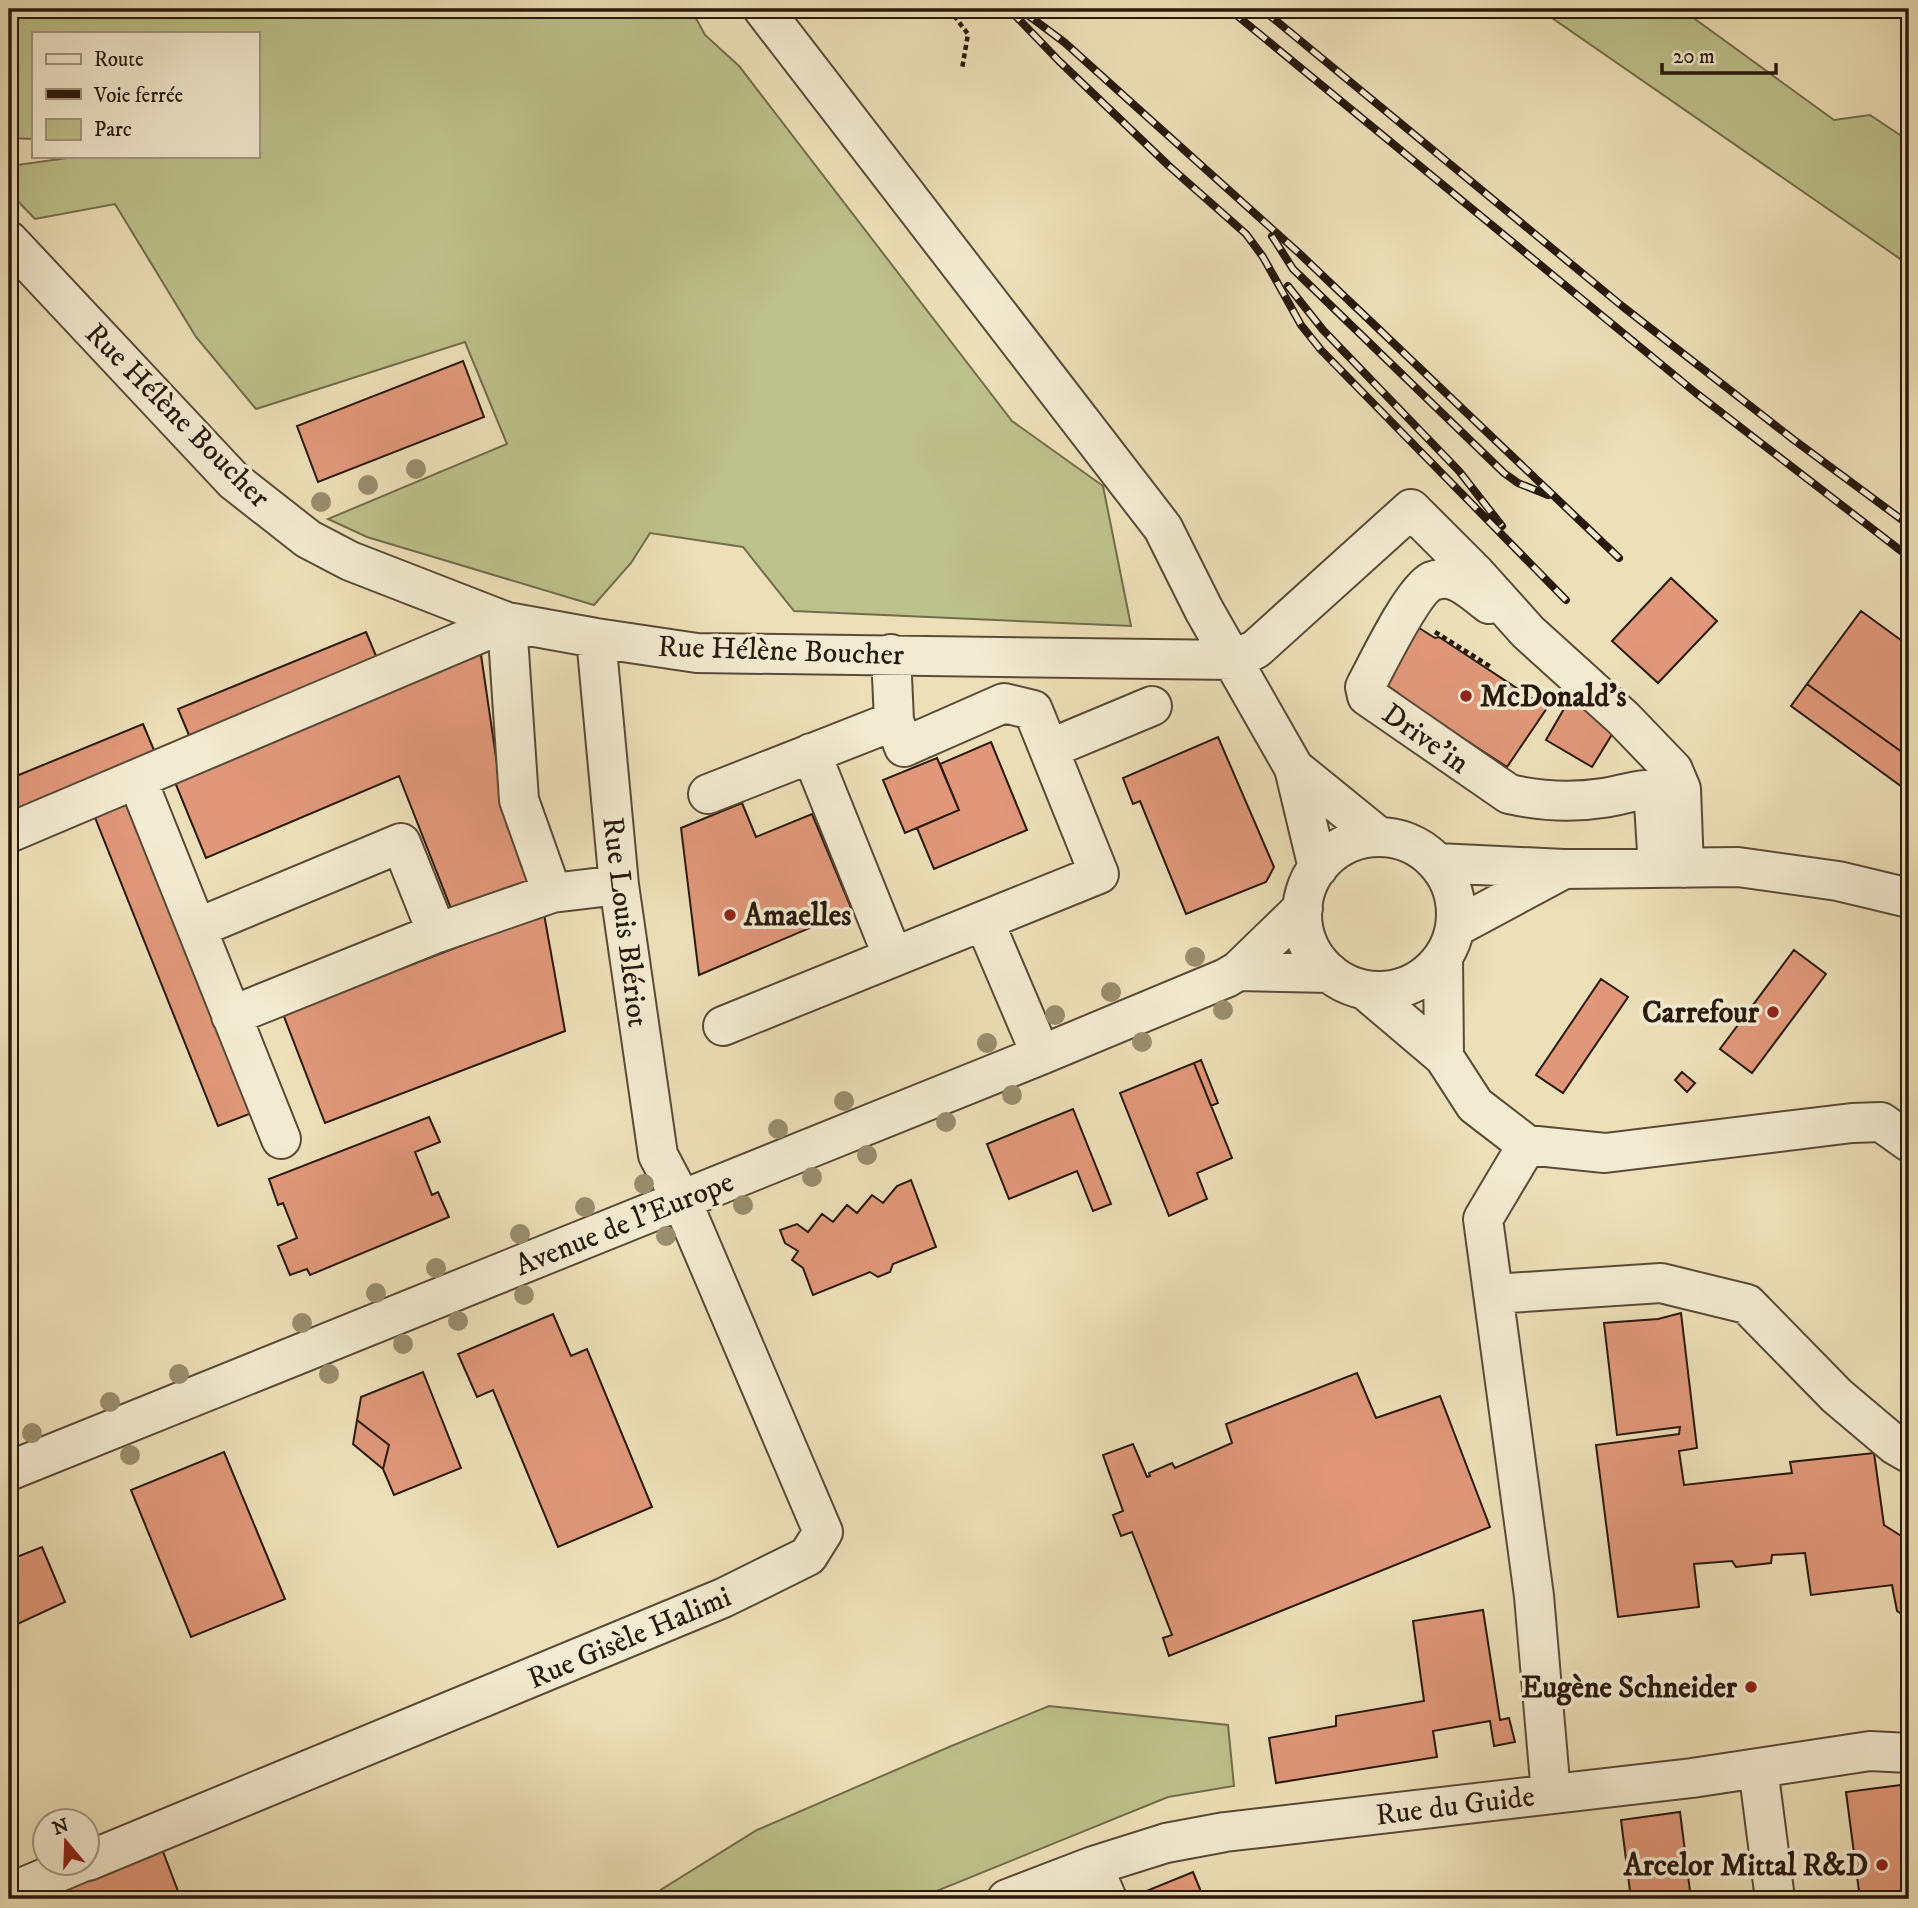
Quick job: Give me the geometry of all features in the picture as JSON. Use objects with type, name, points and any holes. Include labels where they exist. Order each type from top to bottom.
[{"type":"street","points":[[763,9],[1163,528],[1204,610],[1294,768],[1318,868]]},
{"type":"street","name":"Rue Hélène Boucher","points":[[9,241],[234,481],[308,539],[349,561],[507,622],[697,653],[891,653],[1234,660]]},
{"type":"street","points":[[1234,660],[1256,649],[1411,509],[1475,573],[1528,632],[1623,718],[1673,770],[1681,789],[1671,868]]},
{"type":"street","name":"Drive'in","points":[[1528,632],[1461,584],[1447,578],[1432,581],[1423,589],[1403,618],[1365,687],[1367,696],[1509,794],[1535,800],[1567,802],[1646,790],[1652,795],[1671,868]]},
{"type":"street","points":[[9,833],[507,622],[519,800],[552,892]]},
{"type":"street","name":"Rue Louis Blériot","points":[[596,638],[619,886],[658,1155],[681,1199]]},
{"type":"street","points":[[723,1026],[1099,874],[1033,710],[1004,703],[904,747],[894,721],[891,653]]},
{"type":"street","points":[[1049,749],[1153,706]]},
{"type":"street","points":[[708,794],[894,721]]},
{"type":"street","points":[[811,754],[893,957]]},
{"type":"street","points":[[1294,768],[1379,837]]},
{"type":"street","points":[[137,779],[281,1139]]},
{"type":"street","points":[[1444,1057],[1450,942],[1456,905],[1450,882],[1437,863],[1420,849],[1401,840],[1379,837],[1356,841],[1334,852],[1318,868],[1307,887],[1303,908],[1303,926],[1308,944],[1317,960],[1346,984],[1365,990],[1387,991],[1409,985],[1428,974],[1450,942],[1564,869]]},
{"type":"street","points":[[197,928],[401,843],[437,933]]},
{"type":"street","points":[[1437,863],[1564,869],[1738,867],[1838,881],[1909,898]]},
{"type":"street","points":[[231,1016],[437,933],[552,892],[619,886]]},
{"type":"street","name":"Avenue de l'Europe","points":[[9,1471],[1041,1055],[1238,971],[1303,908]]},
{"type":"street","points":[[984,920],[1041,1055]]},
{"type":"street","name":"Avenue de l'Europe","points":[[1238,971],[1330,973]]},
{"type":"street","points":[[1365,990],[1444,1057],[1475,1105],[1527,1144],[1605,1153],[1852,1123],[1881,1122],[1909,1142]]},
{"type":"street","points":[[1527,1144],[1483,1219],[1534,1596],[1551,1794]]},
{"type":"street","name":"Rue Gisèle Halimi","points":[[102,1855],[723,1598],[808,1556],[823,1532],[681,1199]]},
{"type":"street","points":[[1493,1294],[1661,1283],[1748,1304],[1837,1396],[1895,1445],[1909,1453]]},
{"type":"street","name":"Rue du Guide","points":[[1008,1899],[1100,1882],[1166,1843],[1226,1832],[1758,1768],[1870,1751],[1909,1753]]},
{"type":"street","points":[[1758,1768],[1774,1899]]},
{"type":"street","name":"Rue Gisèle Halimi","points":[[9,1893],[51,1876]]},
{"type":"path","points":[[949,9],[968,34],[962,69]]},
{"type":"green space","points":[[9,9],[691,9],[705,35],[739,66],[1012,421],[1103,486],[1131,626],[794,611],[743,547],[650,533],[631,563],[594,605],[367,537],[328,519],[507,444],[465,342],[256,409],[196,337],[115,204],[35,219],[9,192],[9,166],[67,158],[259,158],[259,32],[32,32],[32,139],[9,138]]},
{"type":"green space","points":[[1539,9],[1681,9],[1834,120],[1870,115],[1909,141],[1909,265]]},
{"type":"green space","points":[[1049,1706],[1228,1725],[1234,1786],[1168,1797],[917,1899],[646,1899],[757,1830]]},
{"type":"building","points":[[463,361],[484,417],[318,482],[297,426]]},
{"type":"building","points":[[1671,578],[1717,621],[1658,683],[1612,641]]},
{"type":"building","points":[[1861,611],[1909,646],[1909,757],[1807,684]]},
{"type":"building","points":[[1416,626],[1435,638],[1439,637],[1547,708],[1507,767],[1401,698],[1380,681]]},
{"type":"building","points":[[366,632],[379,663],[191,740],[178,709]]},
{"type":"building","points":[[480,648],[497,764],[536,878],[452,911],[399,776],[206,858],[172,775]]},
{"type":"building","points":[[1807,684],[1909,757],[1909,792],[1791,706]]},
{"type":"building","points":[[1572,695],[1619,723],[1592,767],[1546,740]]},
{"type":"building","points":[[143,724],[156,755],[9,818],[9,779]]},
{"type":"building","points":[[1218,737],[1274,867],[1266,882],[1186,914],[1140,801],[1133,804],[1123,778]]},
{"type":"building","points":[[991,742],[1027,830],[934,869],[917,828],[959,810],[940,764]]},
{"type":"building","points":[[937,758],[959,810],[905,833],[883,780]]},
{"type":"building","points":[[125,802],[252,1113],[218,1126],[94,815]]},
{"type":"building","points":[[742,803],[756,837],[812,814],[852,910],[699,975],[681,828]]},
{"type":"building","points":[[544,914],[565,1031],[325,1123],[283,1014]]},
{"type":"building","name":"Carrefour","points":[[1794,950],[1826,974],[1752,1073],[1720,1049]]},
{"type":"building","points":[[1601,979],[1628,997],[1563,1093],[1536,1075]]},
{"type":"building","points":[[1201,1060],[1218,1103],[1211,1106],[1194,1063]]},
{"type":"building","points":[[1194,1063],[1232,1158],[1197,1173],[1207,1199],[1169,1216],[1120,1093]]},
{"type":"building","points":[[1682,1072],[1695,1083],[1687,1092],[1675,1080]]},
{"type":"building","points":[[1073,1109],[1111,1204],[1093,1211],[1077,1171],[1009,1199],[987,1144]]},
{"type":"building","points":[[429,1117],[440,1142],[415,1152],[432,1195],[438,1192],[449,1217],[310,1275],[307,1269],[290,1275],[278,1246],[297,1238],[283,1203],[278,1205],[269,1179]]},
{"type":"building","points":[[911,1180],[936,1247],[893,1264],[890,1272],[878,1277],[870,1272],[813,1295],[803,1268],[792,1260],[798,1251],[785,1243],[780,1230],[797,1224],[808,1232],[822,1214],[833,1222],[847,1205],[857,1213],[872,1195],[883,1203],[897,1186]]},
{"type":"building","points":[[1681,1313],[1697,1448],[1679,1451],[1684,1485],[1792,1473],[1790,1462],[1874,1453],[1884,1525],[1909,1541],[1909,1619],[1897,1611],[1892,1585],[1811,1595],[1805,1553],[1772,1555],[1771,1563],[1736,1567],[1732,1561],[1694,1564],[1699,1607],[1618,1617],[1596,1445],[1679,1434],[1680,1427],[1617,1435],[1604,1323],[1658,1319]]},
{"type":"building","points":[[553,1314],[571,1356],[587,1349],[652,1507],[558,1547],[493,1390],[477,1397],[458,1354]]},
{"type":"building","points":[[423,1372],[461,1468],[394,1495],[383,1469],[389,1445],[357,1420],[361,1397]]},
{"type":"building","points":[[1357,1373],[1376,1418],[1440,1396],[1490,1527],[1169,1656],[1163,1638],[1172,1635],[1132,1532],[1121,1536],[1113,1515],[1123,1511],[1103,1455],[1133,1444],[1147,1477],[1150,1476],[1149,1473],[1172,1463],[1175,1468],[1232,1443],[1226,1424]]},
{"type":"building","points":[[357,1420],[389,1445],[383,1469],[353,1444]]},
{"type":"building","points":[[224,1452],[285,1599],[191,1637],[131,1490]]},
{"type":"building","points":[[42,1547],[65,1602],[9,1628],[9,1560]]},
{"type":"building","points":[[1483,1610],[1500,1720],[1509,1718],[1515,1742],[1494,1746],[1490,1721],[1433,1731],[1437,1757],[1276,1783],[1269,1738],[1336,1726],[1336,1716],[1424,1701],[1413,1621]]},
{"type":"building","name":"Arcelor Mittal R&D","points":[[1909,1784],[1909,1899],[1860,1899],[1846,1792]]},
{"type":"building","points":[[1680,1812],[1691,1899],[1631,1899],[1621,1820]]},
{"type":"building","points":[[162,1849],[181,1899],[63,1899],[60,1891],[102,1876]]},
{"type":"building","points":[[1193,1872],[1204,1899],[1141,1899],[1139,1894]]},
{"type":"railway","points":[[1009,9],[1169,166],[1246,234],[1263,257],[1301,325],[1321,350],[1566,600]]},
{"type":"railway","points":[[1229,9],[1696,393],[1909,557]]},
{"type":"railway","points":[[1262,9],[1622,306],[1794,440],[1909,525]]},
{"type":"railway","points":[[1021,10],[1064,42],[1300,254],[1619,558]]},
{"type":"railway","points":[[1272,236],[1293,269],[1504,473],[1518,483],[1548,495]]},
{"type":"railway","points":[[1288,286],[1323,330],[1459,471],[1502,526]]},
{"type":"place","name":"McDonald's","points":[[1466,696]]},
{"type":"place","name":"Amaelles","points":[[730,915]]},
{"type":"place","name":"Carrefour","points":[[1773,1012]]},
{"type":"place","name":"Eugène Schneider","points":[[1751,1687]]},
{"type":"place","name":"Arcelor Mittal R&D","points":[[1882,1865]]}]
